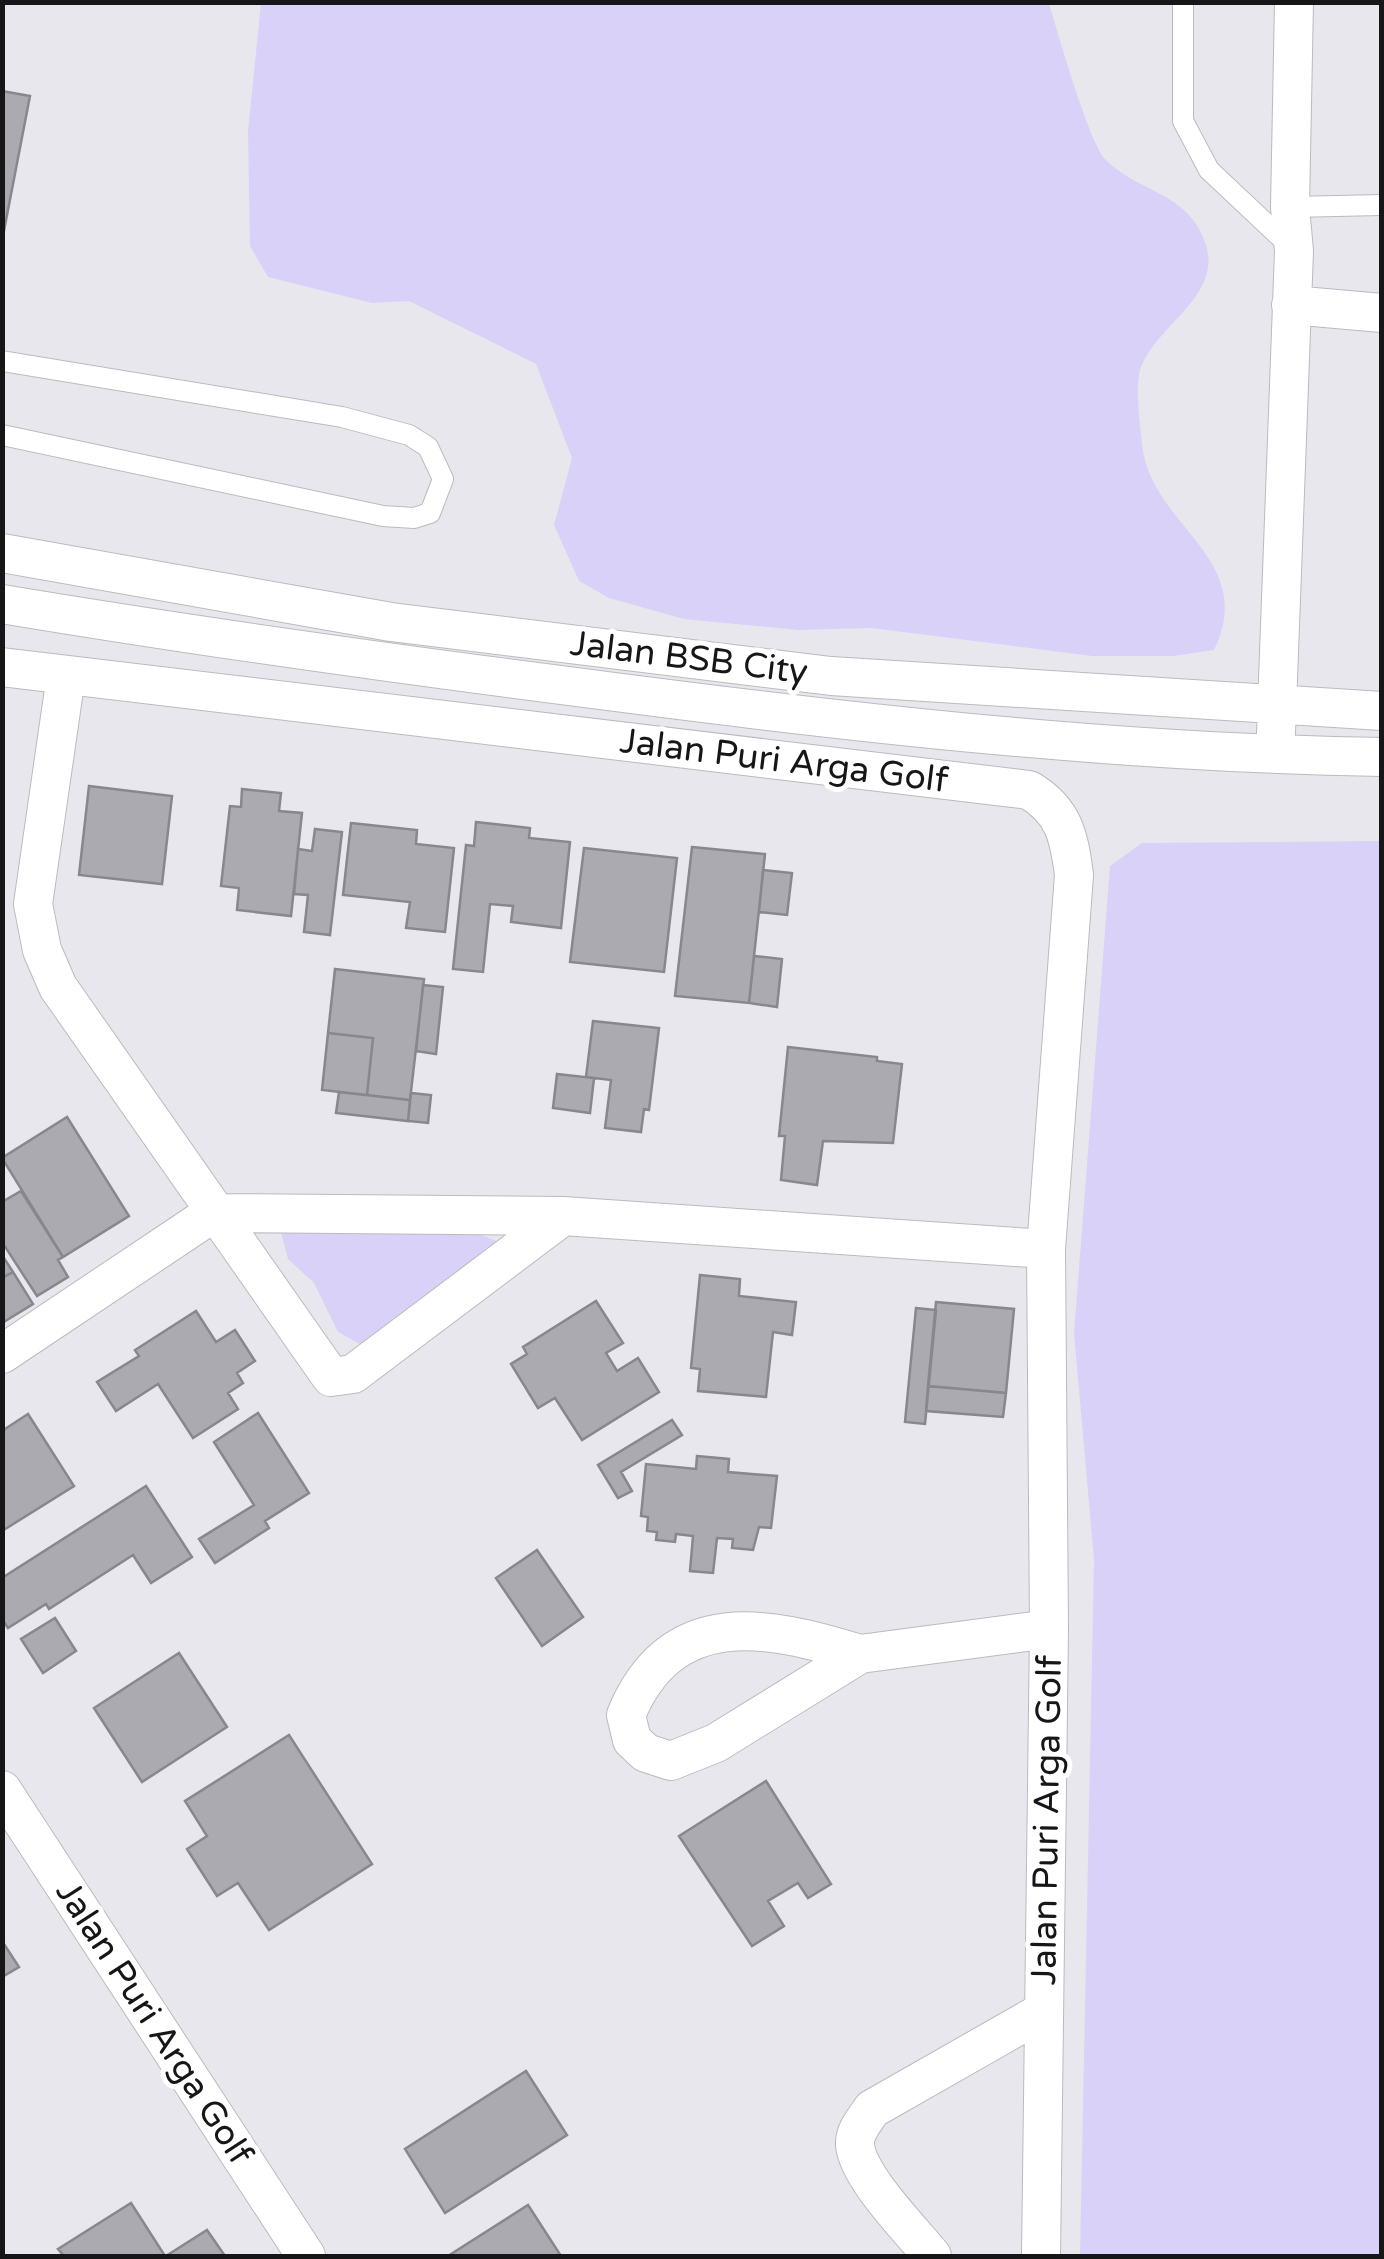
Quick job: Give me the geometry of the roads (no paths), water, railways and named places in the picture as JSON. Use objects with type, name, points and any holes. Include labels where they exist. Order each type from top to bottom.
[{"type":"street","points":[[1274,755],[1294,251],[1290,207],[1294,2]]},
{"type":"street","points":[[1291,304],[1382,313]]},
{"type":"street","name":"Jalan BSB City","points":[[2,553],[391,622],[793,671],[1278,707],[1382,711]]},
{"type":"street","name":"Jalan BSB City","points":[[2,604],[276,649],[826,721],[1274,755],[1382,757]]},
{"type":"street","name":"Jalan Puri Arga Golf","points":[[2,668],[1029,790],[1047,801],[1064,823],[1074,875],[1046,1248],[1049,1629],[1041,2256]]},
{"type":"street","points":[[66,676],[33,904],[42,950],[58,987],[212,1214],[331,1377],[353,1374],[563,1216]]},
{"type":"street","points":[[2,1354],[212,1214],[563,1216],[1046,1248]]},
{"type":"street","name":"Jalan Puri Arga Golf","points":[[860,1654],[716,1744],[670,1760],[646,1753],[632,1740],[626,1715],[639,1689],[672,1654],[721,1631],[756,1628],[860,1654],[1049,1629]]},
{"type":"street","name":"Jalan Puri Arga Golf","points":[[2,1790],[306,2256]]},
{"type":"street","name":"Jalan Puri Arga Golf","points":[[932,2256],[863,2168],[855,2144],[858,2130],[872,2110],[1044,2011]]},
{"type":"lane","points":[[1183,2],[1183,121],[1210,170],[1294,251]]},
{"type":"lane","points":[[1290,207],[1382,204]]},
{"type":"lane","points":[[2,362],[342,417],[409,436],[428,448],[443,479],[430,513],[414,518],[383,516],[2,435]]}]
